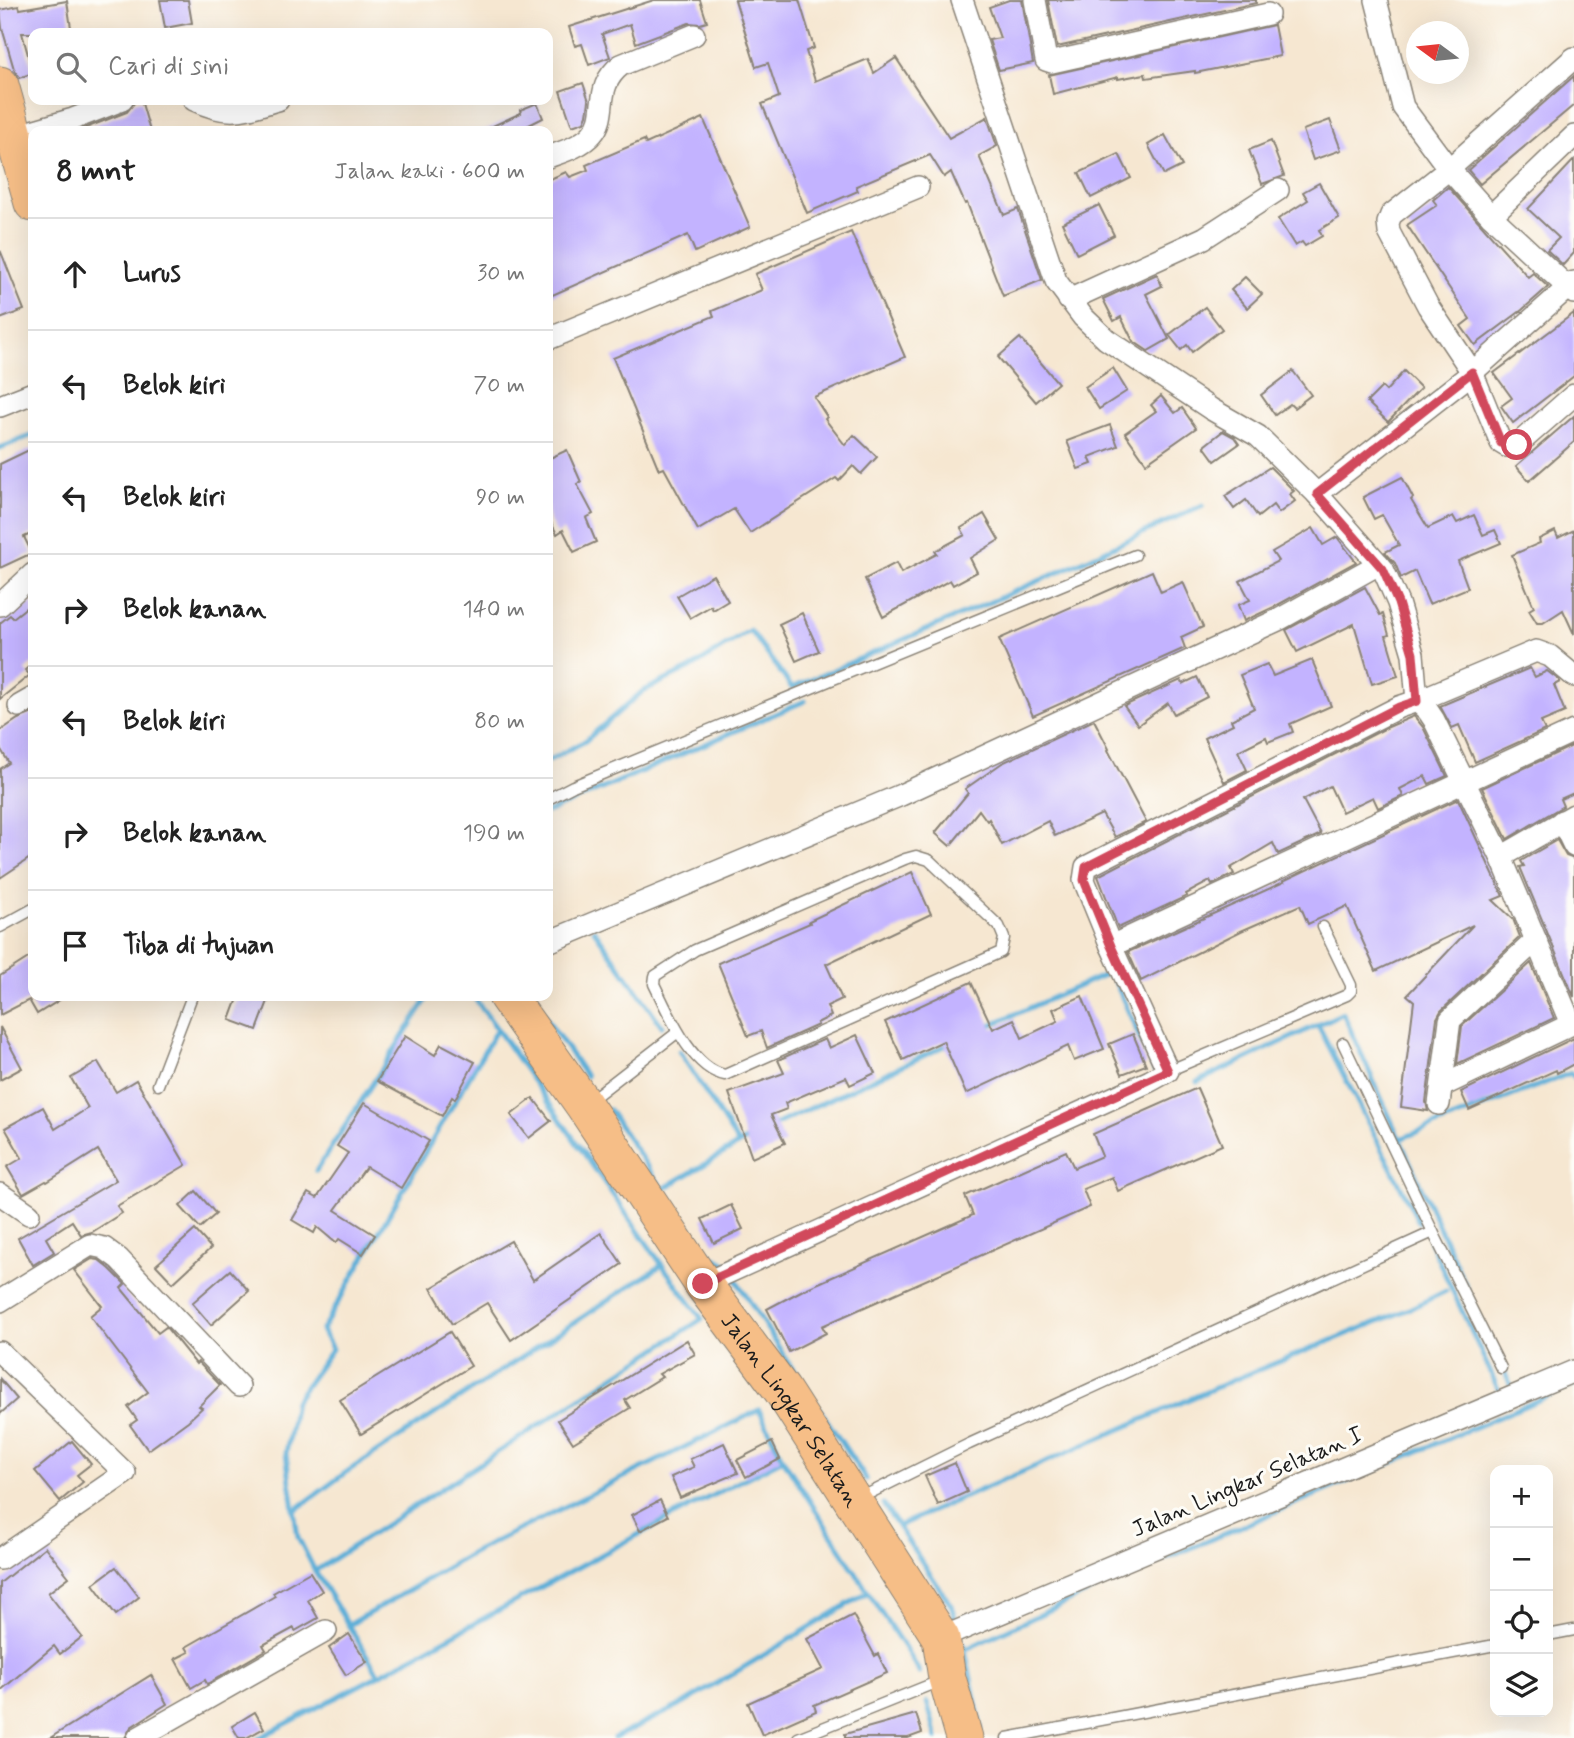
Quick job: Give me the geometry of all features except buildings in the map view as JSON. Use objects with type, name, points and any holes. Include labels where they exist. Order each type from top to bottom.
[{"type":"highway","points":[[0,85],[16,156],[28,189]]},
{"type":"highway","name":"Jalan Lingkar Selatan","points":[[511,1001],[703,1284],[782,1390],[941,1638],[947,1678],[964,1738]]},
{"type":"street","points":[[1035,0],[1046,60],[1052,62],[1268,14]]},
{"type":"street","points":[[1317,494],[1465,378],[1572,288],[1491,216],[1449,169],[1403,107],[1376,0]]},
{"type":"street","points":[[968,1],[1056,281],[1069,300],[1106,339],[1211,409],[1258,436],[1317,494],[1379,564],[1398,603],[1413,654],[1417,701],[1434,720],[1501,856],[1573,1023],[1440,1095],[1450,1020],[1536,940]]},
{"type":"street","points":[[553,154],[592,135],[597,127],[605,84],[613,71],[621,65],[694,35]]},
{"type":"street","points":[[1574,58],[1449,169],[1391,215],[1388,223],[1389,232],[1465,378],[1506,446],[1517,445],[1574,395]]},
{"type":"street","points":[[63,126],[109,105]]},
{"type":"street","points":[[206,105],[236,112],[260,105]]},
{"type":"street","points":[[1491,216],[1574,136]]},
{"type":"street","points":[[16,156],[28,148]]},
{"type":"street","points":[[553,337],[918,187]]},
{"type":"street","points":[[1069,300],[1204,238],[1278,190]]},
{"type":"street","points":[[0,406],[28,395]]},
{"type":"street","points":[[553,940],[913,789],[1280,619],[1379,564]]},
{"type":"street","points":[[0,605],[28,579]]},
{"type":"street","points":[[703,1284],[1168,1071],[1084,880],[1086,867],[1386,713],[1536,651],[1550,656],[1574,677]]},
{"type":"street","points":[[1111,946],[1574,731]]},
{"type":"street","points":[[1501,856],[1568,818],[1574,846]]},
{"type":"street","points":[[2,1191],[29,1214]]},
{"type":"street","points":[[0,1301],[90,1245],[104,1248],[119,1259],[239,1386]]},
{"type":"street","points":[[0,1352],[125,1473],[0,1559]]},
{"type":"street","name":"Jalan Lingkar Selatan I","points":[[941,1638],[1574,1371]]},
{"type":"street","points":[[138,1738],[326,1631]]},
{"type":"lane","points":[[553,796],[1135,555]]},
{"type":"lane","points":[[916,856],[929,860],[999,926],[1004,938],[1000,952],[725,1075],[714,1073],[698,1059],[678,1032],[654,984],[655,976],[695,950],[905,859],[916,856]]},
{"type":"lane","points":[[0,927],[28,912]]},
{"type":"lane","points":[[1168,1071],[1348,995],[1351,985],[1322,927]]},
{"type":"lane","points":[[158,1085],[190,1001]]},
{"type":"lane","points":[[584,1105],[678,1032]]},
{"type":"lane","points":[[1343,1043],[1501,1368]]},
{"type":"lane","points":[[852,1502],[969,1444],[1433,1232]]},
{"type":"lane","points":[[1553,1634],[1574,1630]]},
{"type":"lane","points":[[1007,1738],[1490,1646]]},
{"type":"lane","points":[[798,1738],[947,1678]]},
{"type":"waterway","points":[[0,448],[28,437]]},
{"type":"waterway","points":[[553,758],[585,741],[643,691],[691,668],[750,630],[792,688],[1050,576],[1203,505]]},
{"type":"waterway","points":[[553,810],[805,701]]},
{"type":"waterway","points":[[594,930],[662,1026]]},
{"type":"waterway","points":[[986,1027],[1111,972],[1155,1072]]},
{"type":"waterway","points":[[316,1171],[426,1001]]},
{"type":"waterway","points":[[477,1001],[497,1029]]},
{"type":"waterway","points":[[534,1001],[586,1076]]},
{"type":"waterway","points":[[1197,1082],[1343,1013],[1467,1289]]},
{"type":"waterway","points":[[1318,1025],[1419,1222]]},
{"type":"waterway","points":[[294,1511],[345,1473],[662,1265],[497,1029],[322,1330],[332,1349],[295,1401],[286,1454],[298,1537],[315,1571],[379,1675],[783,1459],[868,1592],[683,1704],[614,1738]]},
{"type":"waterway","points":[[770,1127],[949,1044]]},
{"type":"waterway","points":[[679,1051],[738,1143]]},
{"type":"waterway","points":[[1400,1139],[1571,1073],[1574,1077]]},
{"type":"waterway","points":[[609,1110],[705,1252],[727,1265]]},
{"type":"waterway","points":[[663,1189],[749,1138]]},
{"type":"waterway","points":[[1430,1242],[1500,1393]]},
{"type":"waterway","points":[[315,1571],[702,1319],[662,1265]]},
{"type":"waterway","points":[[735,1278],[866,1479]]},
{"type":"waterway","points":[[898,1526],[1446,1291]]},
{"type":"waterway","points":[[1502,1365],[1512,1388]]},
{"type":"waterway","points":[[966,1649],[1099,1587],[1574,1385]]},
{"type":"waterway","points":[[349,1625],[472,1553],[759,1410],[783,1459]]},
{"type":"waterway","points":[[883,1504],[951,1605],[957,1625]]},
{"type":"waterway","points":[[868,1592],[919,1673]]},
{"type":"waterway","points":[[964,1644],[981,1728]]},
{"type":"waterway","points":[[259,1738],[379,1675]]},
{"type":"waterway","points":[[927,1702],[937,1738]]},
{"type":"route","points":[[703,1284],[1168,1071],[1084,880],[1086,867],[1399,707],[1417,701],[1413,654],[1398,603],[1383,569],[1317,494],[1472,372],[1501,443],[1510,447],[1517,445]]}]
